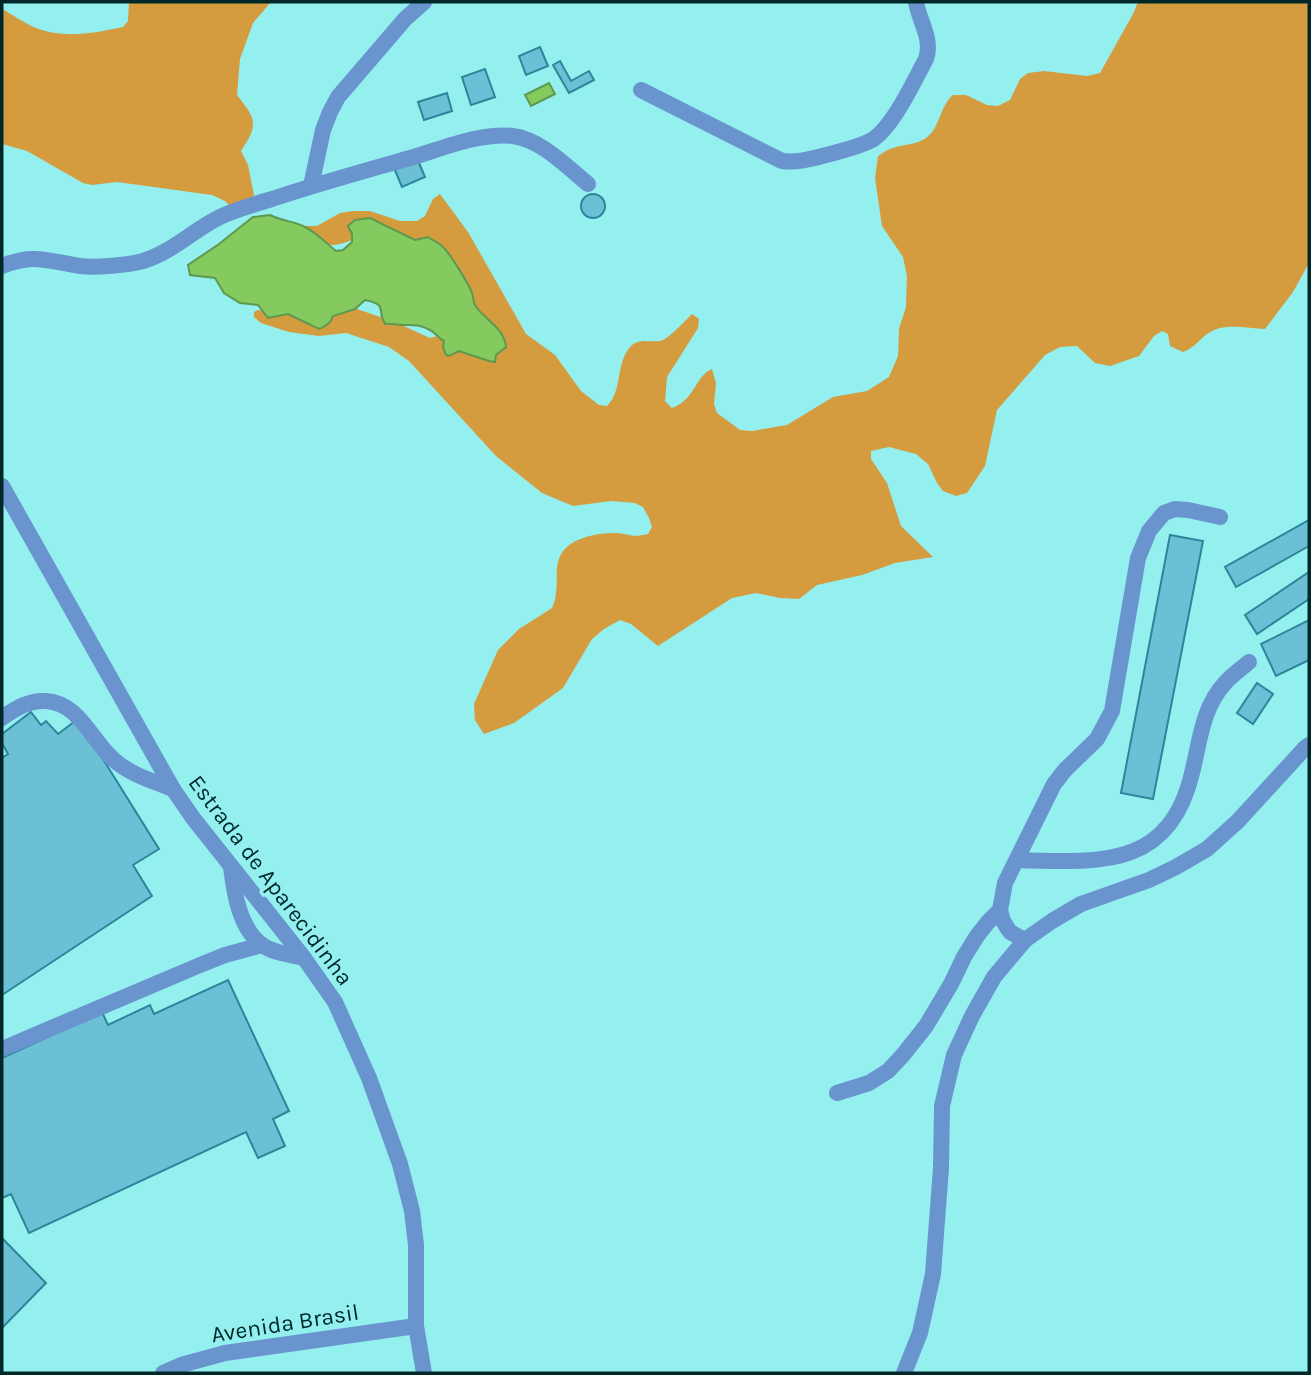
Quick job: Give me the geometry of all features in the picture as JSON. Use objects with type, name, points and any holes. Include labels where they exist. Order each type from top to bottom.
[{"type":"street","points":[[311,186],[323,130],[338,97],[405,19],[424,2]]},
{"type":"street","points":[[641,90],[782,161],[795,162],[856,146],[880,134],[926,59],[928,42],[916,2]]},
{"type":"street","points":[[2,266],[28,258],[57,260],[82,266],[142,261],[157,256],[223,216],[311,186],[453,145],[494,136],[528,139],[588,184]]},
{"type":"street","name":"Estrada de Aparecidinha","points":[[2,486],[173,789],[335,1002],[369,1078],[400,1164],[412,1211],[416,1245],[416,1326],[424,1373]]},
{"type":"street","points":[[1025,940],[1010,932],[1003,922],[1000,910],[1005,883],[1054,784],[1097,738],[1112,711],[1138,558],[1149,531],[1164,513],[1175,509],[1220,517]]},
{"type":"street","points":[[1017,860],[1093,861],[1142,849],[1156,840],[1170,825],[1180,807],[1192,775],[1205,715],[1213,698],[1225,683],[1249,662]]},
{"type":"street","points":[[2,718],[13,709],[33,701],[52,702],[66,707],[76,715],[112,759],[130,772],[173,789]]},
{"type":"street","points":[[904,1373],[920,1333],[933,1275],[941,1168],[942,1106],[954,1055],[993,977],[1025,940],[1052,920],[1081,904],[1149,880],[1208,849],[1309,745]]},
{"type":"street","points":[[231,864],[237,903],[246,924],[262,946]]},
{"type":"street","points":[[837,1093],[869,1083],[888,1071],[903,1055],[926,1026],[977,936],[1000,910]]},
{"type":"street","points":[[2,1049],[225,955],[262,946],[304,958]]},
{"type":"street","name":"Avenida Brasil","points":[[163,1373],[225,1353],[416,1326]]},
{"type":"shaded area","points":[[129,2],[271,2],[253,23],[240,59],[237,95],[253,122],[251,134],[241,151],[248,165],[254,195],[244,210],[235,212],[225,201],[212,195],[117,182],[92,185],[83,183],[27,151],[2,144],[2,9],[36,28],[79,34],[123,27],[128,21]]},
{"type":"shaded area","points":[[1138,2],[1309,2],[1309,263],[1293,292],[1265,329],[1216,329],[1183,352],[1170,346],[1168,334],[1162,331],[1154,336],[1139,356],[1110,366],[1095,363],[1077,346],[1060,347],[1045,355],[997,410],[985,466],[967,493],[956,496],[943,491],[928,464],[916,454],[889,447],[871,451],[871,459],[887,483],[901,526],[933,557],[895,563],[862,575],[817,585],[799,599],[756,593],[732,598],[658,646],[631,624],[620,620],[592,639],[563,688],[514,723],[484,734],[475,720],[474,704],[498,650],[519,629],[552,608],[556,596],[558,563],[563,552],[583,538],[600,534],[648,534],[652,527],[649,518],[643,507],[635,503],[611,501],[573,506],[542,493],[496,456],[409,361],[389,347],[346,333],[319,336],[289,332],[261,323],[254,317],[254,312],[258,310],[302,315],[357,309],[430,338],[458,330],[363,236],[335,245],[323,243],[299,226],[317,226],[340,213],[353,211],[370,211],[400,221],[417,221],[425,216],[433,199],[440,194],[468,232],[526,334],[555,355],[581,391],[599,405],[607,406],[612,400],[623,360],[631,346],[639,342],[663,340],[692,314],[699,319],[698,328],[667,377],[665,401],[672,408],[680,404],[691,394],[706,372],[712,369],[716,383],[714,404],[717,413],[740,430],[752,431],[787,425],[833,397],[867,391],[889,377],[898,356],[899,329],[906,307],[907,276],[903,257],[882,226],[875,178],[878,156],[926,138],[935,128],[945,105],[953,95],[966,95],[987,105],[998,106],[1010,100],[1020,79],[1028,73],[1044,71],[1087,76],[1100,73]]},
{"type":"shaded area","points":[[549,83],[555,94],[531,106],[525,95]]},
{"type":"shaded area","points":[[270,215],[308,228],[336,251],[343,250],[352,242],[348,226],[355,220],[370,218],[415,240],[428,237],[449,255],[470,289],[475,306],[499,330],[506,347],[496,355],[495,362],[459,351],[446,355],[444,341],[432,331],[416,325],[385,324],[380,306],[365,300],[355,309],[333,316],[328,324],[319,329],[288,314],[268,318],[258,305],[240,303],[224,293],[215,278],[190,275],[188,265],[253,217]]},
{"type":"building","points":[[540,47],[548,66],[526,75],[519,56]]},
{"type":"building","points":[[560,61],[571,81],[589,71],[594,80],[569,93],[553,65]]},
{"type":"building","points":[[485,69],[495,97],[471,105],[462,77]]},
{"type":"building","points":[[447,93],[452,111],[424,120],[418,102]]},
{"type":"building","points":[[417,158],[425,177],[402,187],[394,168]]},
{"type":"building","points":[[593,194],[602,197],[605,206],[602,215],[593,218],[584,215],[581,206],[584,197]]},
{"type":"building","points":[[1309,520],[1309,546],[1236,587],[1225,567]]},
{"type":"building","points":[[1170,535],[1203,541],[1153,799],[1121,793]]},
{"type":"building","points":[[1309,572],[1309,599],[1257,634],[1245,615]]},
{"type":"building","points":[[1309,620],[1309,660],[1276,676],[1261,644]]},
{"type":"building","points":[[1257,683],[1273,694],[1253,724],[1237,713]]},
{"type":"building","points":[[31,712],[41,725],[46,721],[58,734],[78,719],[159,849],[133,865],[152,896],[2,995],[2,758],[8,754],[2,743],[2,734]]},
{"type":"building","points":[[228,980],[289,1111],[273,1119],[285,1146],[258,1158],[246,1132],[29,1233],[11,1194],[2,1198],[2,1058],[102,1012],[108,1025],[150,1005],[154,1014]]},
{"type":"building","points":[[2,1238],[46,1283],[2,1328]]}]
